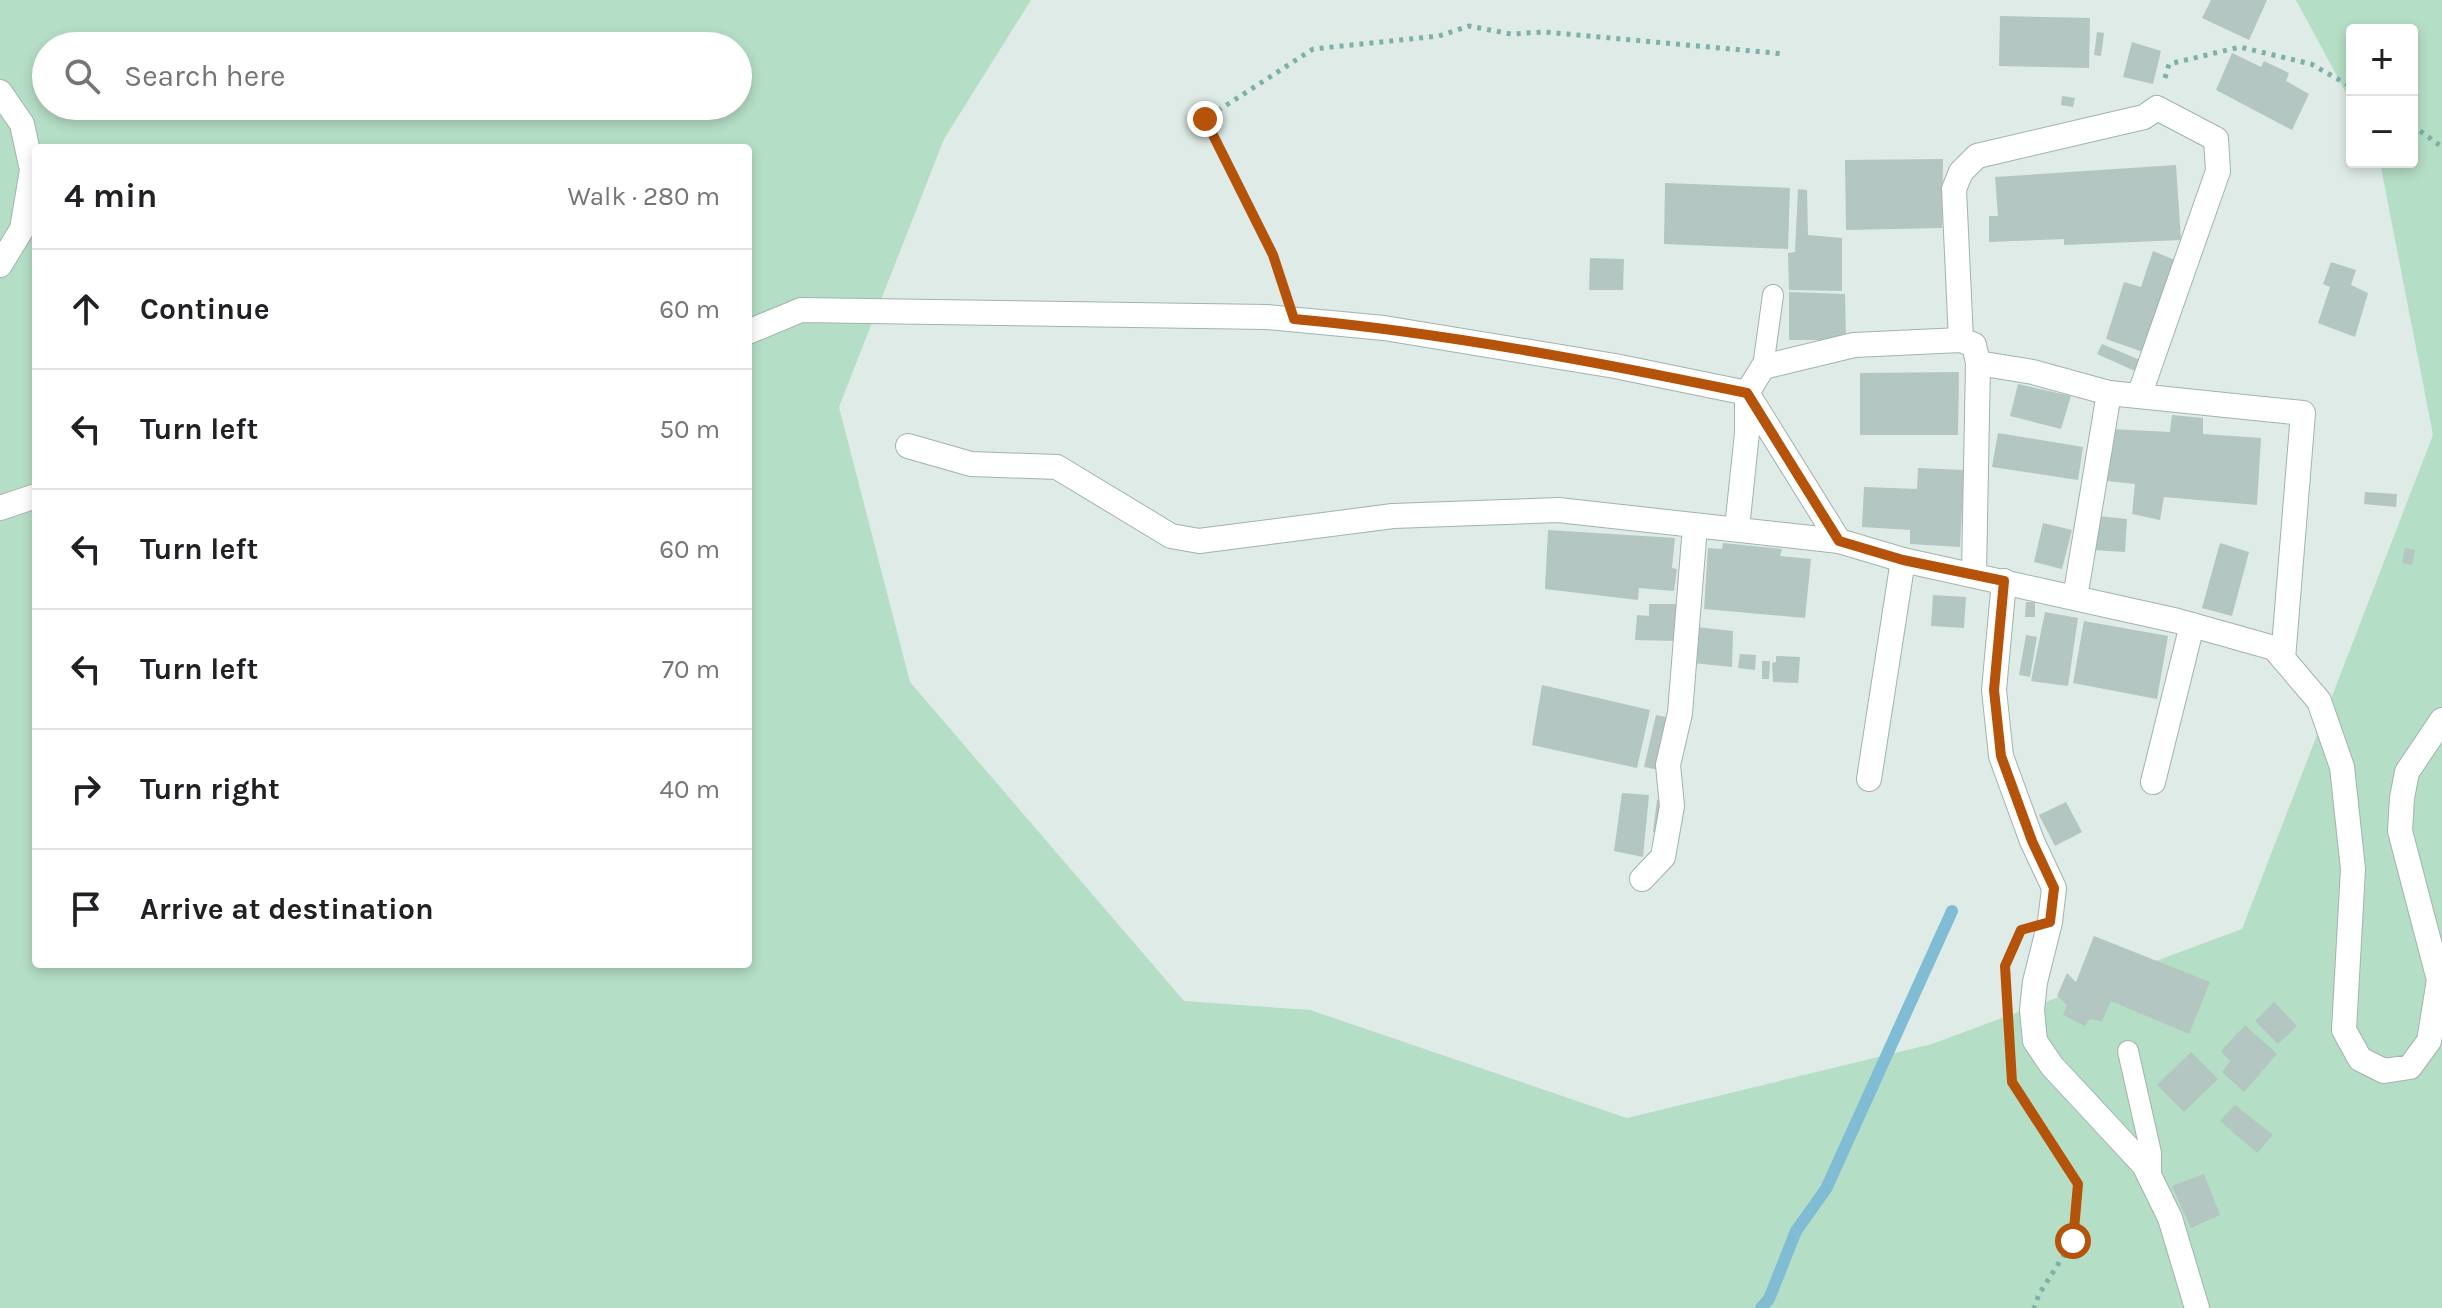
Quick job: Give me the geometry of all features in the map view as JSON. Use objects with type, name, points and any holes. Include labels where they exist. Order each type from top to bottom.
[{"type":"street","points":[[0,92],[22,124],[32,170],[22,229],[0,265]]},
{"type":"street","points":[[1961,340],[1954,189],[1961,172],[1977,156],[2144,117],[2157,108],[2216,139],[2218,171],[2139,396]]},
{"type":"street","points":[[752,330],[801,310],[1235,316],[1384,328],[1615,366],[1747,393],[1839,541]]},
{"type":"street","points":[[1737,528],[1747,433],[1747,393],[1763,367],[1854,345],[1961,340],[1974,345],[1978,363],[1974,573]]},
{"type":"street","points":[[1978,363],[2033,372],[2109,393],[2303,413],[2283,659]]},
{"type":"street","points":[[2075,598],[2109,393]]},
{"type":"street","points":[[908,446],[971,464],[1057,467],[1171,536],[1199,541],[1393,516],[1558,510],[1839,541],[1903,560],[1974,573],[2192,625],[2274,648],[2319,701],[2342,767],[2353,869],[2344,1030],[2360,1059],[2384,1071],[2410,1067],[2429,1041],[2437,995],[2439,980],[2400,831],[2407,772],[2442,720]]},
{"type":"street","points":[[0,508],[32,497]]},
{"type":"street","points":[[1642,879],[1663,857],[1672,806],[1668,765],[1680,713],[1695,526]]},
{"type":"street","points":[[1869,779],[1903,560]]},
{"type":"street","points":[[2004,581],[1994,690],[2001,756],[2032,841],[2054,888],[2050,922],[2035,982],[2032,1010],[2035,1041],[2052,1066],[2144,1165],[2170,1218],[2197,1308]]},
{"type":"street","points":[[2153,782],[2192,625]]},
{"type":"lane","points":[[1763,367],[1773,295]]},
{"type":"lane","points":[[2128,1051],[2151,1153],[2151,1180]]},
{"type":"path","points":[[1294,319],[1273,255],[1205,119],[1313,49],[1439,36],[1469,26],[1511,34],[1545,32],[1785,54]]},
{"type":"path","points":[[2157,108],[2169,64],[2240,47],[2311,64],[2346,84]]},
{"type":"path","points":[[2418,129],[2442,147]]},
{"type":"path","points":[[2010,1053],[2012,1082],[2078,1184],[2073,1241],[2039,1294],[2034,1308]]},
{"type":"green space","points":[[0,0],[1031,0],[944,139],[839,407],[910,682],[1184,1001],[1310,1010],[1627,1118],[1932,1044],[2242,929],[2433,435],[2381,168],[2418,168],[2418,24],[2346,24],[2346,93],[2296,0],[2442,0],[2442,1308],[0,1308]]},
{"type":"building","points":[[2211,0],[2267,0],[2249,40],[2202,18]]},
{"type":"building","points":[[2000,16],[2090,18],[2089,68],[1999,66]]},
{"type":"building","points":[[2097,32],[2104,33],[2101,56],[2094,55]]},
{"type":"building","points":[[2132,42],[2161,51],[2153,84],[2123,77]]},
{"type":"building","points":[[2232,53],[2261,67],[2264,61],[2289,73],[2286,81],[2309,94],[2292,130],[2216,90]]},
{"type":"building","points":[[2062,96],[2075,98],[2073,107],[2061,105]]},
{"type":"building","points":[[1943,159],[1942,228],[1846,230],[1845,160]]},
{"type":"building","points":[[2176,165],[2181,240],[2064,245],[2064,239],[1989,242],[1989,216],[1998,216],[1995,177]]},
{"type":"building","points":[[1665,183],[1790,188],[1788,249],[1664,244]]},
{"type":"building","points":[[1798,189],[1807,190],[1808,235],[1842,238],[1842,291],[1789,290],[1788,253],[1795,252]]},
{"type":"building","points":[[2153,251],[2177,261],[2143,352],[2106,339],[2124,282],[2141,287]]},
{"type":"building","points":[[1590,258],[1624,259],[1623,290],[1589,290]]},
{"type":"building","points":[[2331,262],[2356,270],[2351,285],[2368,293],[2355,337],[2318,323],[2330,287],[2323,284]]},
{"type":"building","points":[[1789,292],[1845,294],[1846,340],[1789,340]]},
{"type":"building","points":[[2102,344],[2140,360],[2135,371],[2097,354]]},
{"type":"building","points":[[1959,372],[1958,435],[1860,435],[1860,373]]},
{"type":"building","points":[[2018,384],[2071,396],[2061,429],[2010,416]]},
{"type":"building","points":[[2172,415],[2203,418],[2203,434],[2261,438],[2257,505],[2164,497],[2160,520],[2132,514],[2135,484],[2107,481],[2110,429],[2170,432]]},
{"type":"building","points":[[1998,433],[2083,447],[2078,480],[1992,467]]},
{"type":"building","points":[[1918,468],[1964,470],[1960,547],[1910,544],[1910,530],[1862,527],[1864,487],[1917,489]]},
{"type":"building","points":[[2365,492],[2397,494],[2396,507],[2364,504]]},
{"type":"building","points":[[2098,516],[2127,519],[2125,552],[2094,550]]},
{"type":"building","points":[[2043,523],[2072,530],[2062,569],[2034,562]]},
{"type":"building","points":[[1548,530],[1675,538],[1672,568],[1677,569],[1674,591],[1639,588],[1638,600],[1545,589]]},
{"type":"building","points":[[1723,543],[1782,549],[1780,556],[1811,559],[1805,618],[1704,609],[1708,548],[1722,549]]},
{"type":"building","points":[[2220,543],[2249,552],[2232,616],[2202,608]]},
{"type":"building","points":[[2405,548],[2415,550],[2412,565],[2402,563]]},
{"type":"building","points":[[1933,595],[1966,597],[1964,628],[1931,626]]},
{"type":"building","points":[[2026,602],[2035,602],[2035,617],[2025,617]]},
{"type":"building","points":[[1649,604],[1679,604],[1675,641],[1635,640],[1637,615],[1649,616]]},
{"type":"building","points":[[2045,612],[2078,618],[2068,686],[2031,681]]},
{"type":"building","points":[[2084,621],[2168,636],[2157,699],[2073,683]]},
{"type":"building","points":[[1696,627],[1733,631],[1732,667],[1693,663]]},
{"type":"building","points":[[2026,635],[2037,637],[2030,677],[2019,675]]},
{"type":"building","points":[[1740,654],[1756,655],[1755,670],[1738,668]]},
{"type":"building","points":[[1776,656],[1800,657],[1798,683],[1773,682],[1772,663],[1776,662]]},
{"type":"building","points":[[1762,661],[1770,661],[1769,679],[1762,679]]},
{"type":"building","points":[[1542,685],[1650,710],[1637,768],[1532,745]]},
{"type":"building","points":[[1656,715],[1671,718],[1660,770],[1644,767]]},
{"type":"building","points":[[1622,793],[1649,795],[1643,857],[1614,851]]},
{"type":"building","points":[[1657,800],[1664,801],[1660,833],[1653,832]]},
{"type":"building","points":[[2066,802],[2082,832],[2055,846],[2039,815]]},
{"type":"building","points":[[2094,936],[2210,982],[2189,1034],[2111,1001],[2102,1021],[2090,1019],[2085,1026],[2063,1015],[2067,1005],[2057,996],[2067,973],[2076,982]]},
{"type":"building","points":[[2274,1002],[2297,1026],[2278,1044],[2255,1021]]},
{"type":"building","points":[[2245,1025],[2277,1054],[2244,1092],[2222,1072],[2230,1061],[2221,1051]]},
{"type":"building","points":[[2191,1052],[2218,1079],[2184,1112],[2157,1085]]},
{"type":"building","points":[[2235,1105],[2273,1135],[2257,1153],[2220,1121]]},
{"type":"building","points":[[2204,1174],[2220,1215],[2191,1228],[2172,1186]]},
{"type":"waterway","points":[[1761,1308],[1769,1299],[1796,1231],[1826,1189],[1952,911]]},
{"type":"route","points":[[1205,119],[1273,255],[1294,319],[1384,328],[1615,366],[1747,393],[1839,541],[1903,560],[2004,581],[1994,690],[2001,756],[2032,841],[2054,888],[2050,922],[2021,930],[2005,966],[2012,1082],[2078,1184],[2073,1241]]}]
